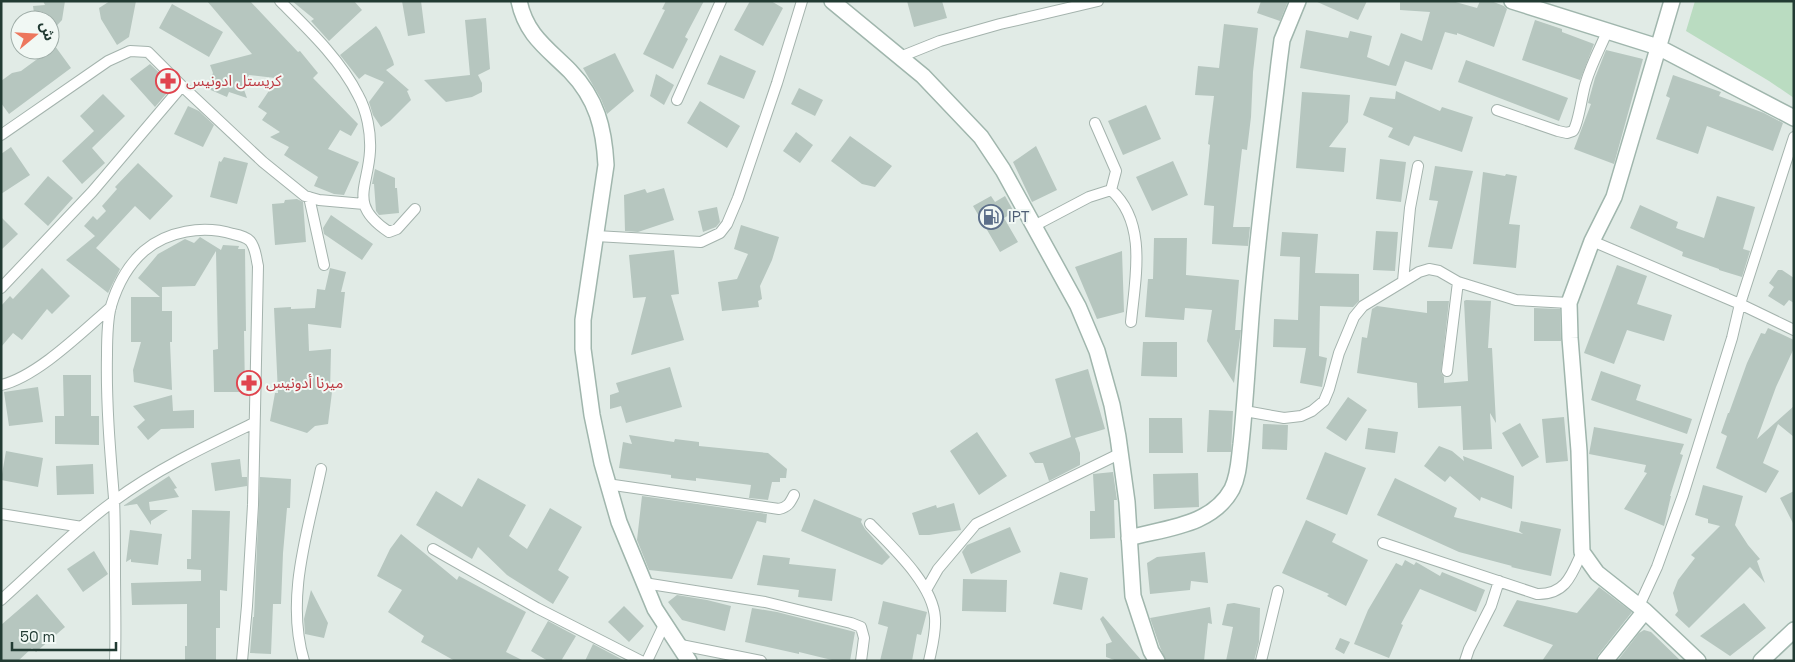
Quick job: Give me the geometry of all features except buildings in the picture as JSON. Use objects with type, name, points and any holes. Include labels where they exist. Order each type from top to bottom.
[{"type":"street","points":[[280,1],[309,30],[338,65],[359,96],[368,123],[370,139],[370,153],[363,194],[367,210],[389,232],[398,229],[415,209]]},
{"type":"street","points":[[519,1],[526,24],[535,38],[571,72],[590,98],[600,119],[605,144],[606,165],[583,320],[583,349],[592,415],[607,484],[619,522],[644,583],[664,625],[688,661]]},
{"type":"street","points":[[677,100],[721,1]]},
{"type":"street","points":[[596,236],[701,242],[720,232],[727,224],[738,198],[777,83],[802,1]]},
{"type":"street","points":[[832,1],[923,76],[981,137],[1004,170],[1078,306],[1097,351],[1112,405],[1121,453],[1127,502],[1132,596],[1151,651],[1157,661]]},
{"type":"street","points":[[900,57],[940,41],[1000,24],[1098,1]]},
{"type":"street","points":[[1130,538],[1193,522],[1218,507],[1232,489],[1237,472],[1245,410],[1250,330],[1282,40],[1298,1]]},
{"type":"street","points":[[1512,1],[1658,47],[1794,118]]},
{"type":"street","points":[[1383,543],[1530,592],[1549,593],[1566,583],[1582,552],[1579,451],[1569,303],[1592,242],[1614,196],[1672,1]]},
{"type":"street","points":[[1497,110],[1558,131],[1567,133],[1573,131],[1578,122],[1579,108],[1586,79],[1607,32]]},
{"type":"street","points":[[1,135],[108,61],[130,51],[148,52],[263,162],[294,188],[309,198],[364,204]]},
{"type":"street","points":[[1,288],[92,192],[182,86]]},
{"type":"street","points":[[1095,123],[1116,171],[1111,190]]},
{"type":"street","points":[[1605,661],[1642,609],[1683,495],[1732,338],[1740,304],[1794,136]]},
{"type":"street","points":[[1402,281],[1410,208],[1418,166]]},
{"type":"street","points":[[1034,226],[1089,196],[1111,190]]},
{"type":"street","points":[[1111,190],[1124,203],[1133,227],[1136,245],[1137,258],[1131,322]]},
{"type":"street","points":[[309,198],[324,265]]},
{"type":"street","points":[[115,661],[114,501],[106,381],[111,307],[120,283],[130,266],[144,252],[161,239],[188,230],[210,230],[223,231],[240,236],[250,242],[255,251],[258,266],[251,554],[242,661]]},
{"type":"street","points":[[1592,242],[1740,304],[1794,330]]},
{"type":"street","points":[[1245,410],[1284,418],[1300,416],[1312,411],[1324,401],[1329,390],[1339,353],[1354,317],[1363,306],[1419,272],[1439,271],[1458,282],[1516,300],[1569,303]]},
{"type":"street","points":[[1447,371],[1458,282]]},
{"type":"street","points":[[1,385],[31,371],[46,361],[111,307]]},
{"type":"street","points":[[1,600],[82,527],[114,501],[173,463],[254,423]]},
{"type":"street","points":[[926,590],[938,569],[976,524],[1121,453]]},
{"type":"street","points":[[304,661],[297,630],[298,582],[321,469]]},
{"type":"street","points":[[607,484],[779,509],[784,508],[790,503],[794,494]]},
{"type":"street","points":[[1,514],[82,527]]},
{"type":"street","points":[[870,524],[908,564],[926,590],[935,617],[934,641],[929,661]]},
{"type":"street","points":[[433,549],[537,608],[641,661]]},
{"type":"street","points":[[1582,552],[1597,573],[1642,609],[1698,661]]},
{"type":"street","points":[[1465,661],[1468,649],[1491,606],[1499,581]]},
{"type":"street","points":[[644,583],[765,602],[851,623],[861,628],[864,638],[861,661]]},
{"type":"street","points":[[1262,661],[1278,591]]},
{"type":"street","points":[[647,661],[664,625]]},
{"type":"street","points":[[1761,661],[1794,630]]},
{"type":"street","points":[[676,644],[761,661]]},
{"type":"green space","points":[[1695,1],[1794,1],[1794,98],[1686,31]]},
{"type":"place","name":"كريستل ادونيس","points":[[168,81]]},
{"type":"place","name":"IPT","points":[[991,217]]},
{"type":"place","name":"ميرنا أدونيس","points":[[249,383]]}]
